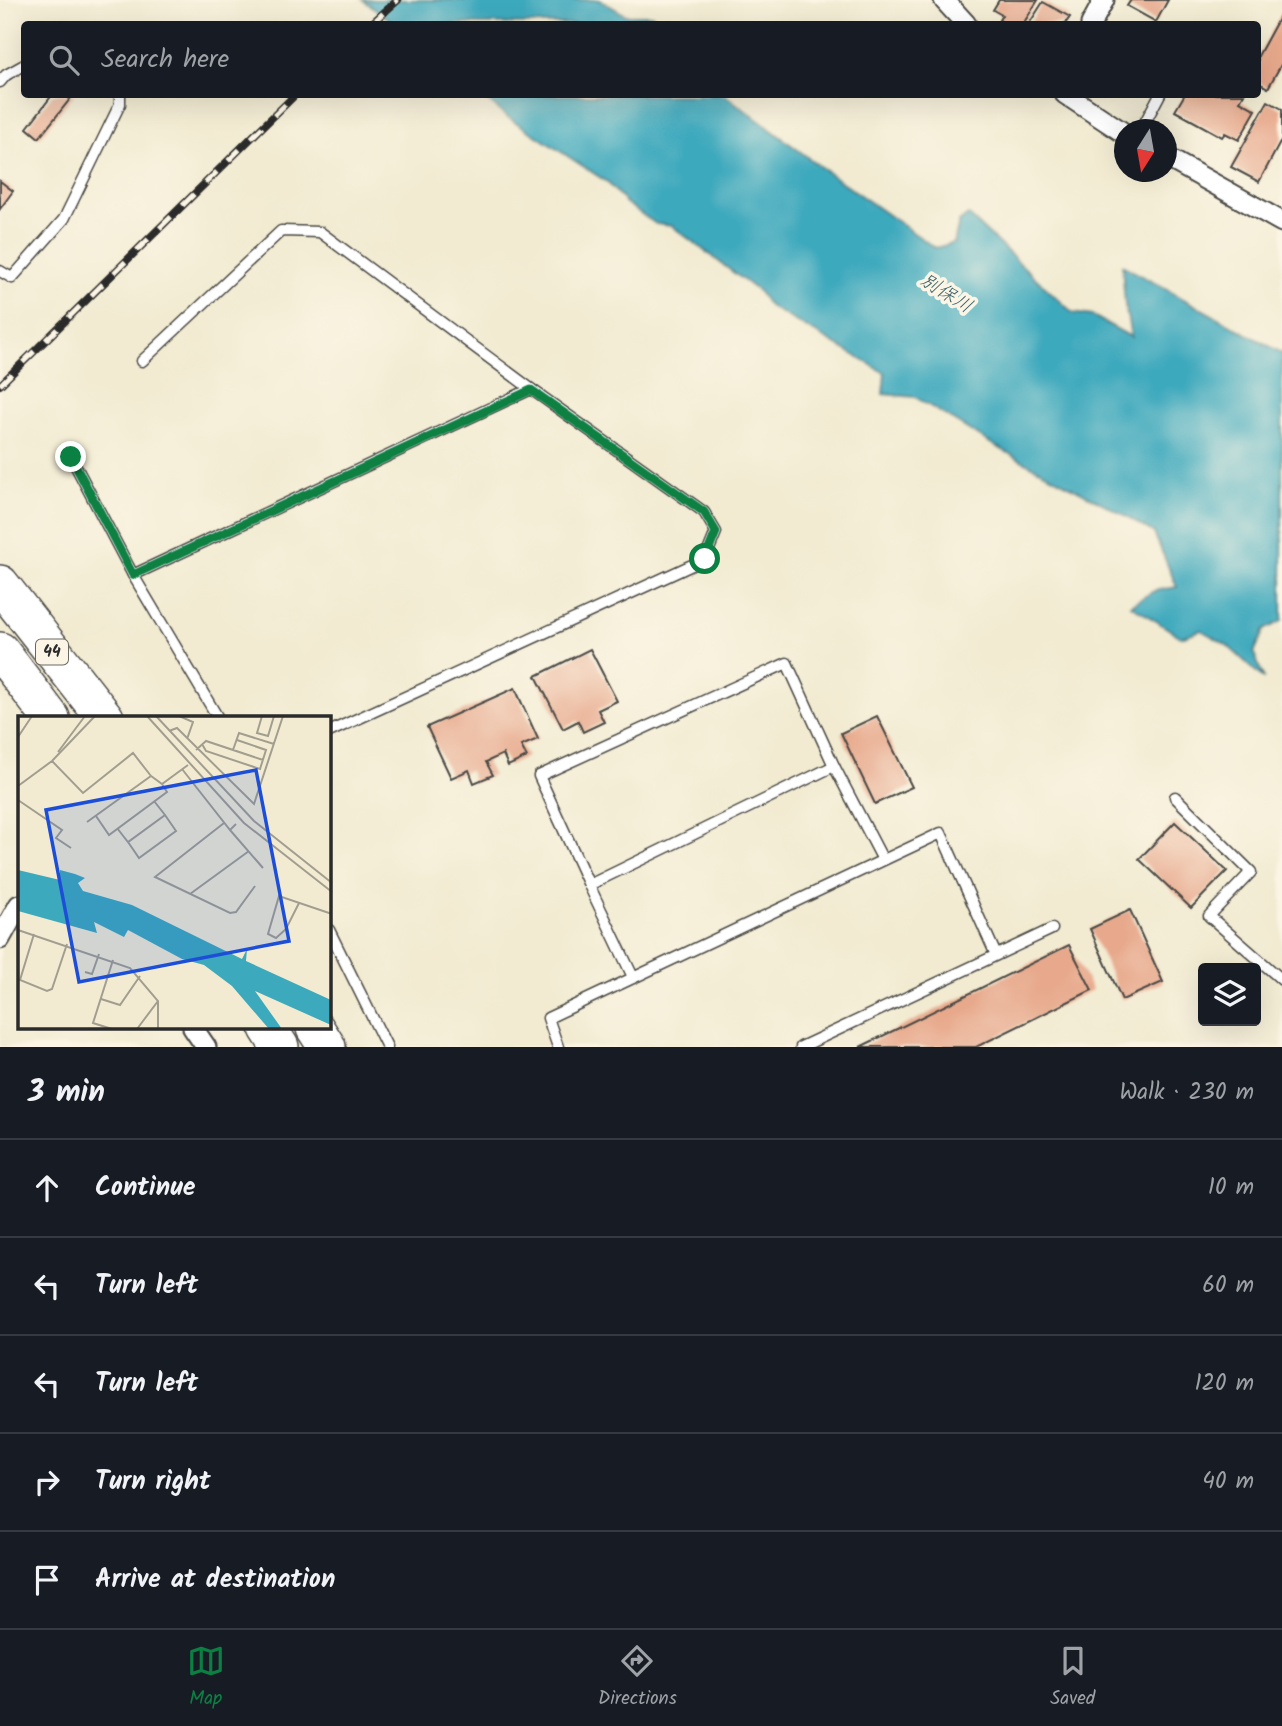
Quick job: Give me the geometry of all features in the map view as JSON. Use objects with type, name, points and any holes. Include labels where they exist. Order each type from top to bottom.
[{"type":"highway","name":"44","points":[[0,584],[103,716]]},
{"type":"highway","name":"44","points":[[0,651],[49,716]]},
{"type":"highway","points":[[269,1030],[280,1047]]},
{"type":"highway","points":[[316,1030],[327,1047]]},
{"type":"street","points":[[944,0],[963,21]]},
{"type":"street","points":[[1093,21],[1104,0]]},
{"type":"street","points":[[1071,98],[1114,126]]},
{"type":"street","points":[[1177,163],[1282,222]]},
{"type":"street","points":[[0,939],[18,907]]},
{"type":"street","points":[[194,1030],[206,1047]]},
{"type":"lane","points":[[0,82],[6,75],[21,67]]},
{"type":"lane","points":[[0,271],[12,278],[64,219],[120,104],[120,98]]},
{"type":"lane","points":[[1146,119],[1158,98]]},
{"type":"lane","points":[[142,361],[281,232],[320,232],[531,390],[704,512],[716,532],[705,559],[331,731]]},
{"type":"lane","points":[[133,575],[531,390]]},
{"type":"lane","points":[[71,457],[133,575],[217,716]]},
{"type":"lane","points":[[633,977],[539,776],[787,663],[834,766],[883,860]]},
{"type":"lane","points":[[589,885],[834,766]]},
{"type":"lane","points":[[1175,797],[1251,872],[1209,916],[1282,980]]},
{"type":"lane","points":[[558,1047],[548,1018],[941,833],[996,956]]},
{"type":"lane","points":[[802,1047],[1052,929]]},
{"type":"lane","points":[[331,934],[387,1047]]},
{"type":"water","points":[[363,0],[600,0],[626,15],[653,15],[658,21],[392,21]]},
{"type":"water","name":"別保川","points":[[485,98],[729,98],[935,248],[954,243],[959,222],[968,215],[1073,313],[1093,316],[1131,337],[1122,265],[1282,353],[1282,621],[1264,630],[1254,653],[1264,679],[1227,645],[1201,630],[1181,637],[1131,605],[1154,591],[1177,587],[1154,533],[995,446],[915,397],[883,394],[885,373],[769,306],[759,292],[672,226],[656,224],[626,203],[607,182],[505,115]]},
{"type":"building","points":[[999,0],[1038,0],[1025,21],[1001,21],[1002,15],[993,10]]},
{"type":"building","points":[[1131,0],[1168,0],[1157,21],[1127,6]]},
{"type":"building","points":[[1043,2],[1070,17],[1067,21],[1031,21]]},
{"type":"building","points":[[1282,12],[1282,63],[1268,88],[1261,84],[1261,50]]},
{"type":"building","points":[[50,98],[71,98],[39,138],[27,128]]},
{"type":"building","points":[[1183,98],[1242,98],[1240,101],[1256,110],[1239,140],[1225,133],[1222,137],[1175,111]]},
{"type":"building","points":[[1268,101],[1282,109],[1282,139],[1259,182],[1231,167]]},
{"type":"building","points":[[0,181],[13,191],[0,209]]},
{"type":"building","points":[[590,649],[617,701],[598,710],[604,722],[583,732],[578,721],[563,729],[536,676]]},
{"type":"building","points":[[515,688],[538,739],[521,746],[527,757],[508,766],[503,754],[486,762],[493,775],[474,783],[469,770],[451,778],[427,727]]},
{"type":"building","points":[[877,716],[912,787],[875,804],[841,733]]},
{"type":"building","points":[[1175,822],[1227,871],[1191,908],[1139,859]]},
{"type":"building","points":[[1130,910],[1163,982],[1122,1000],[1090,929]]},
{"type":"building","points":[[1069,945],[1092,990],[976,1047],[860,1047]]},
{"type":"railway","points":[[374,21],[398,0]]},
{"type":"railway","points":[[0,385],[292,98]]},
{"type":"route","points":[[71,457],[133,575],[531,390],[704,512],[716,532],[705,559]]}]
